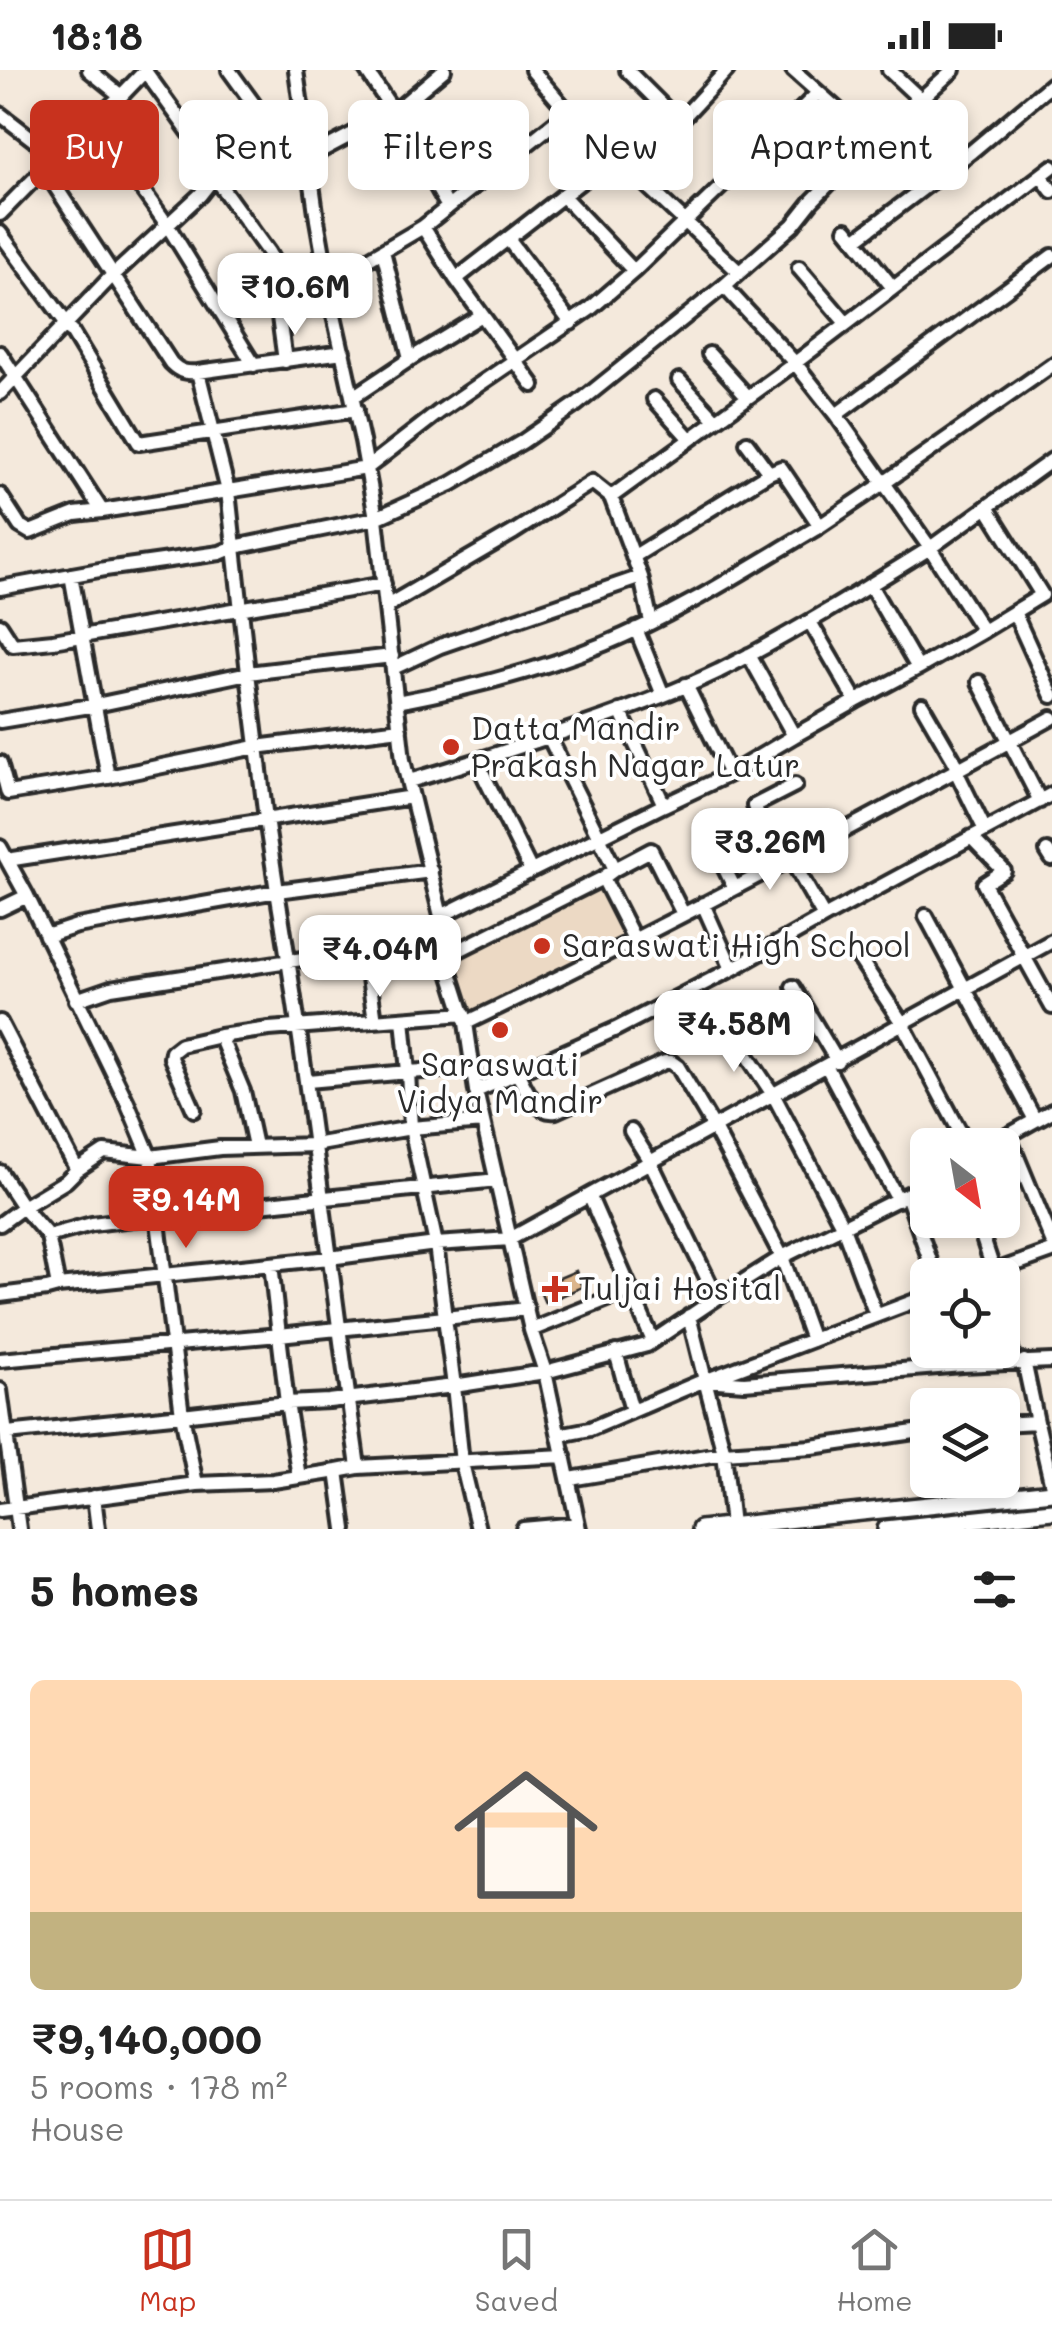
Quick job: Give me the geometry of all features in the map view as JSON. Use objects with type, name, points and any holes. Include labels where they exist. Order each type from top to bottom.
[{"type":"street","points":[[89,70],[121,96]]},
{"type":"street","points":[[230,70],[251,100]]},
{"type":"street","points":[[296,70],[301,100]]},
{"type":"street","points":[[366,70],[386,100]]},
{"type":"street","points":[[408,100],[444,70]]},
{"type":"street","points":[[532,70],[558,100]]},
{"type":"street","points":[[693,107],[727,70]]},
{"type":"street","points":[[792,70],[826,100]]},
{"type":"street","points":[[889,70],[921,100],[953,70]]},
{"type":"street","points":[[117,100],[146,71],[179,120]]},
{"type":"street","points":[[630,71],[658,100]]},
{"type":"street","points":[[892,288],[851,235],[971,152],[1052,84]]},
{"type":"street","points":[[0,495],[20,526],[30,532],[76,514],[367,468],[439,412],[571,323],[634,271],[818,93]]},
{"type":"street","points":[[0,114],[30,138]]},
{"type":"street","points":[[328,283],[423,227],[549,127]]},
{"type":"street","points":[[610,497],[796,363],[1046,171],[1052,192]]},
{"type":"street","points":[[0,214],[30,184]]},
{"type":"street","points":[[57,190],[170,363],[184,373],[342,352]]},
{"type":"street","points":[[142,190],[254,365]]},
{"type":"street","points":[[0,393],[113,275],[204,190]]},
{"type":"street","points":[[226,190],[277,268],[285,360]]},
{"type":"street","points":[[313,190],[376,518],[408,781],[578,1526],[523,1529]]},
{"type":"street","points":[[438,190],[448,207]]},
{"type":"street","points":[[456,278],[569,190]]},
{"type":"street","points":[[651,190],[738,272]]},
{"type":"street","points":[[0,588],[220,552],[376,518],[451,484],[577,404],[724,286],[793,225],[823,190]]},
{"type":"street","points":[[562,196],[634,271]]},
{"type":"street","points":[[423,227],[532,385]]},
{"type":"street","points":[[0,233],[68,324],[139,444],[354,403],[410,359],[482,315]]},
{"type":"street","points":[[508,238],[571,323]]},
{"type":"street","points":[[383,250],[410,359]]},
{"type":"street","points":[[836,415],[1052,256]]},
{"type":"street","points":[[799,268],[846,323]]},
{"type":"street","points":[[724,286],[796,363],[836,415],[930,548],[982,631]]},
{"type":"street","points":[[0,353],[102,512]]},
{"type":"street","points":[[708,354],[748,397]]},
{"type":"street","points":[[397,702],[527,671],[605,644],[702,596],[820,526],[1052,365]]},
{"type":"street","points":[[198,372],[228,491],[256,747],[308,1081],[358,1467]]},
{"type":"street","points":[[679,380],[716,420]]},
{"type":"street","points":[[654,399],[690,439]]},
{"type":"street","points":[[747,442],[769,473]]},
{"type":"street","points":[[408,781],[477,762],[686,685],[810,622],[930,548],[1047,464],[1052,481]]},
{"type":"street","points":[[633,557],[781,468],[820,526]]},
{"type":"street","points":[[387,606],[592,482],[610,497],[640,577],[651,622]]},
{"type":"street","points":[[441,916],[730,774],[1047,592],[987,507]]},
{"type":"street","points":[[71,575],[108,776]]},
{"type":"street","points":[[0,721],[96,706],[248,674],[393,662],[640,577]]},
{"type":"street","points":[[0,625],[6,646],[384,584]]},
{"type":"street","points":[[870,585],[918,668]]},
{"type":"street","points":[[1014,612],[1052,696]]},
{"type":"street","points":[[810,622],[856,701]]},
{"type":"street","points":[[636,629],[663,695]]},
{"type":"street","points":[[749,655],[794,736]]},
{"type":"street","points":[[476,1091],[616,1030],[1046,798],[1009,742],[979,682]]},
{"type":"street","points":[[686,685],[730,774]]},
{"type":"street","points":[[922,705],[985,830]]},
{"type":"street","points":[[620,712],[664,805]]},
{"type":"street","points":[[194,1110],[171,1058],[181,1045],[220,1036],[299,1027],[465,1018],[703,904],[1052,718]]},
{"type":"street","points":[[0,763],[4,795],[256,747],[400,729]]},
{"type":"street","points":[[549,737],[615,869]]},
{"type":"street","points":[[477,762],[531,871]]},
{"type":"street","points":[[795,785],[754,806],[824,917]]},
{"type":"street","points":[[196,1484],[182,1415],[150,1156],[27,896],[3,854],[266,820],[412,796]]},
{"type":"street","points":[[705,829],[734,887]]},
{"type":"street","points":[[971,838],[1004,871],[984,884],[1052,1007]]},
{"type":"street","points":[[445,956],[651,850],[683,914]]},
{"type":"street","points":[[46,936],[76,926],[277,891],[431,872]]},
{"type":"street","points":[[603,878],[634,939]]},
{"type":"street","points":[[0,909],[27,896]]},
{"type":"street","points":[[703,904],[732,969]]},
{"type":"street","points":[[926,916],[1035,1120]]},
{"type":"street","points":[[76,1000],[111,988],[442,938]]},
{"type":"street","points":[[0,1295],[436,1244],[510,1239],[1052,941]]},
{"type":"street","points":[[365,949],[375,1022]]},
{"type":"street","points":[[858,955],[902,1024],[958,1128]]},
{"type":"street","points":[[793,987],[903,1198],[928,1258]]},
{"type":"street","points":[[403,1019],[411,1128],[436,1244],[462,1463],[478,1529]]},
{"type":"street","points":[[0,1022],[78,1170]]},
{"type":"street","points":[[730,1030],[774,1096],[843,1227],[876,1315]]},
{"type":"street","points":[[220,1036],[243,1092],[254,1146]]},
{"type":"street","points":[[517,1073],[536,1106],[548,1112],[657,1065],[672,1062],[678,1067],[782,1257],[812,1340]]},
{"type":"street","points":[[308,1081],[472,1068]]},
{"type":"street","points":[[1020,1129],[1052,1111]]},
{"type":"street","points":[[0,1224],[104,1152],[150,1156],[220,1148],[314,1145],[411,1128],[483,1122]]},
{"type":"street","points":[[631,1131],[651,1162],[718,1298]]},
{"type":"street","points":[[1020,1160],[1046,1211],[1052,1242]]},
{"type":"street","points":[[0,1172],[48,1236],[58,1286]]},
{"type":"street","points":[[48,1236],[92,1224],[497,1180]]},
{"type":"street","points":[[7,1433],[349,1398],[545,1372],[647,1345],[782,1257],[910,1194]]},
{"type":"street","points":[[590,1197],[653,1341]]},
{"type":"street","points":[[1020,1264],[1052,1252]]},
{"type":"street","points":[[271,1264],[299,1477]]},
{"type":"street","points":[[532,1330],[630,1290]]},
{"type":"street","points":[[559,1435],[590,1429],[705,1380],[910,1303]]},
{"type":"street","points":[[0,1360],[527,1309]]},
{"type":"street","points":[[689,1316],[724,1453],[732,1525]]},
{"type":"street","points":[[616,1352],[632,1411]]},
{"type":"street","points":[[1020,1361],[1052,1362]]},
{"type":"street","points":[[700,1529],[1052,1489],[1020,1364]]},
{"type":"street","points":[[705,1380],[744,1384],[928,1368]]},
{"type":"street","points":[[0,1390],[7,1433],[6,1477],[20,1529]]},
{"type":"street","points":[[1020,1423],[1037,1422]]},
{"type":"street","points":[[570,1479],[724,1453],[812,1447],[910,1433]]},
{"type":"street","points":[[0,1510],[196,1484],[273,1481],[358,1467],[564,1456]]},
{"type":"street","points":[[336,1471],[345,1529]]},
{"type":"street","points":[[94,1497],[98,1529]]},
{"type":"street","points":[[886,1529],[1052,1512]]},
{"type":"shaded area","name":"Saraswati High School","points":[[603,878],[634,939],[466,1023],[450,954]]},
{"type":"building","points":[[576,1271],[582,1287],[545,1303],[538,1287]]},
{"type":"place","name":"Datta Mandir Prakash Nagar Latur","points":[[451,747]]},
{"type":"place","name":"Saraswati High School","points":[[542,946]]},
{"type":"place","name":"Saraswati Vidya Mandir","points":[[500,1030]]},
{"type":"place","name":"Tuljai Hosital","points":[[555,1289]]}]
